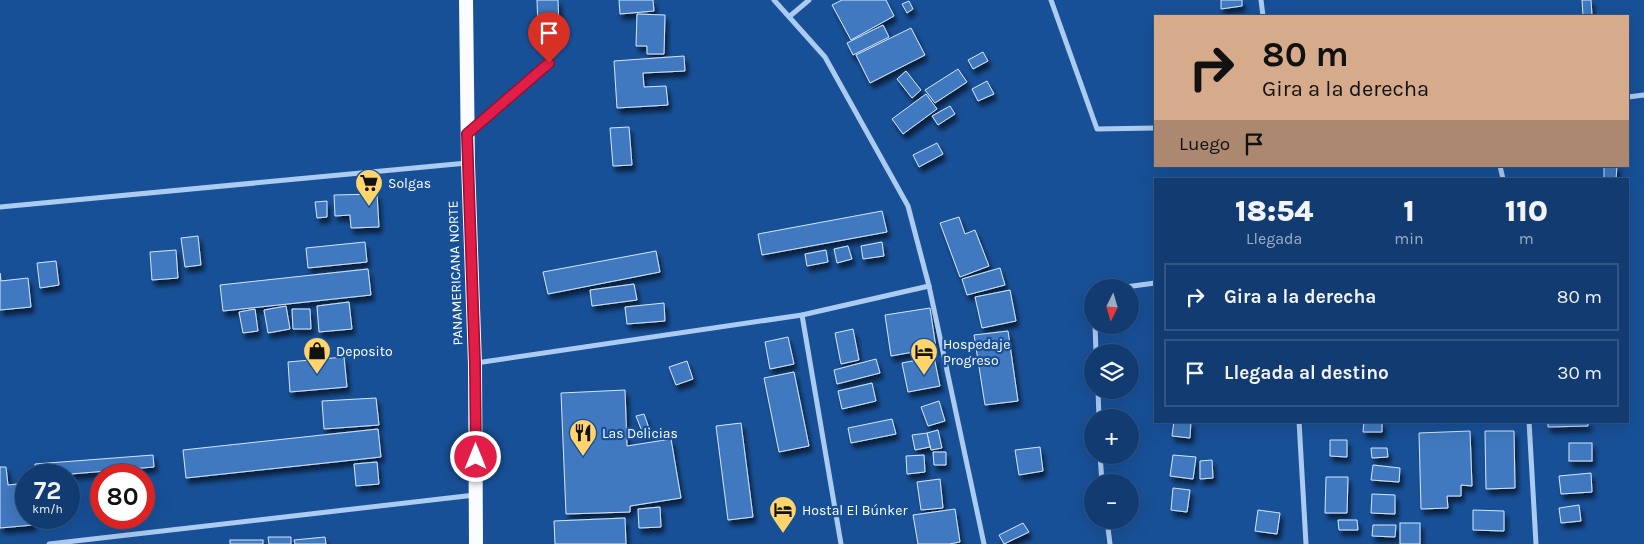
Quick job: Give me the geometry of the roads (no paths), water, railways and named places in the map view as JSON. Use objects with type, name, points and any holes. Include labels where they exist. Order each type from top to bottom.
[{"type":"highway","name":"PANAMERICANA NORTE","points":[[466,0],[467,134],[475,364],[476,544]]},
{"type":"street","points":[[774,0],[825,57],[908,206],[929,286],[984,544]]},
{"type":"street","points":[[790,16],[809,0]]},
{"type":"street","points":[[1052,0],[1097,129],[1154,128]]},
{"type":"street","points":[[1261,0],[1262,15]]},
{"type":"street","points":[[1629,97],[1644,95]]},
{"type":"street","points":[[0,207],[468,163]]},
{"type":"street","points":[[1139,285],[1154,283]]},
{"type":"street","points":[[475,364],[802,315],[929,286]]},
{"type":"street","points":[[802,315],[841,544]]},
{"type":"street","points":[[1300,423],[1306,544]]},
{"type":"street","points":[[1529,423],[1536,544]]},
{"type":"street","points":[[49,544],[476,494]]},
{"type":"street","points":[[1108,529],[1110,544]]},
{"type":"lane","points":[[467,134],[549,63],[548,28]]},
{"type":"place","name":"Solgas","points":[[369,207]]},
{"type":"place","name":"Deposito","points":[[317,375]]},
{"type":"place","name":"Hospedaje Progreso","points":[[924,376]]},
{"type":"place","name":"Las Delicias","points":[[583,457]]},
{"type":"place","name":"Hostal El Búnker","points":[[783,534]]}]
